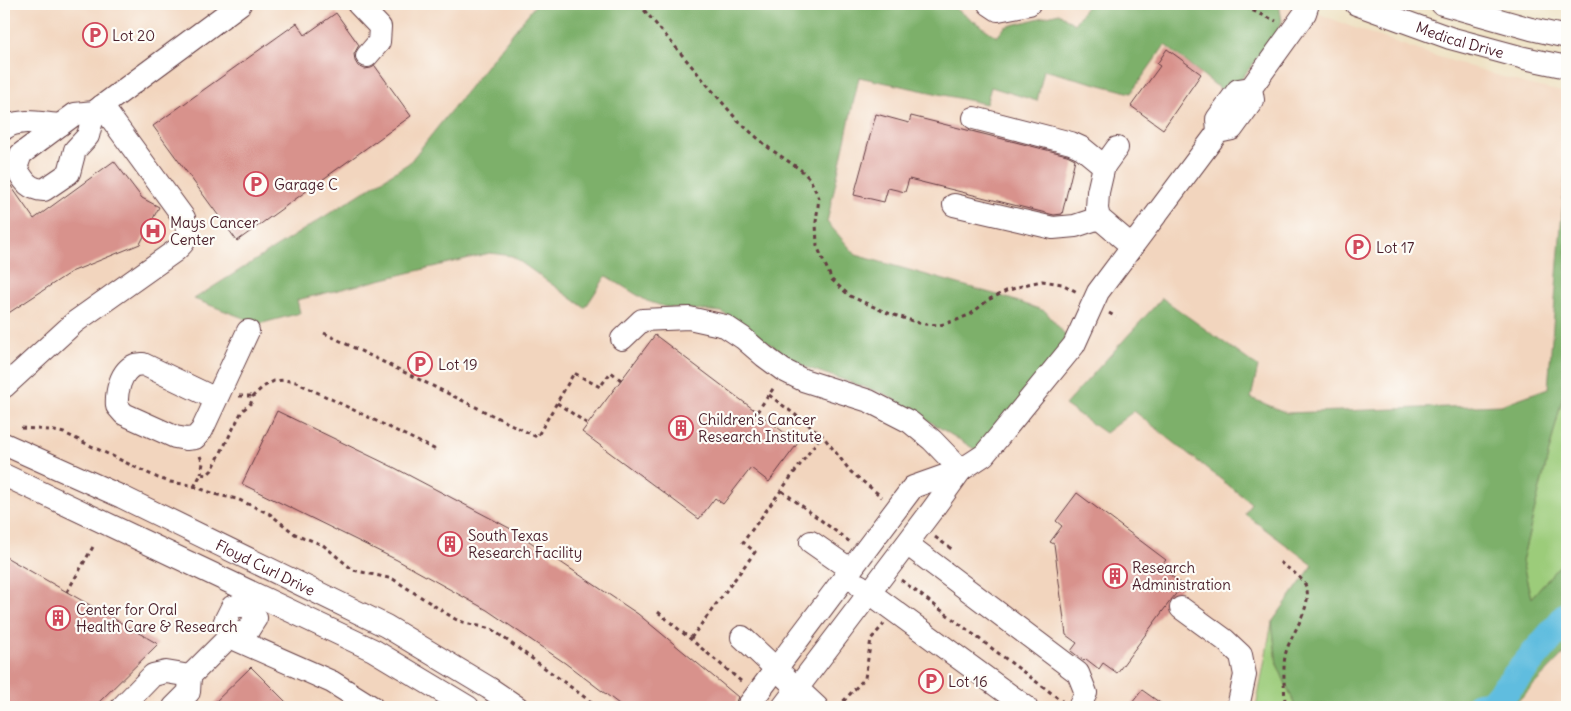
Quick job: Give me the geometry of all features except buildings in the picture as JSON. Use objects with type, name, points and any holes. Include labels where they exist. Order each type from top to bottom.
[{"type":"street","points":[[358,4],[380,27],[379,42],[367,56]]},
{"type":"street","points":[[989,4],[998,10],[1029,4]]},
{"type":"street","points":[[748,697],[776,668],[914,488],[961,470],[984,455],[1074,345],[1098,292],[1218,132],[1232,130],[1253,100],[1251,88],[1305,13],[1308,4]]},
{"type":"street","name":"Medical Drive","points":[[1356,4],[1450,38],[1524,58],[1567,67]]},
{"type":"street","name":"Medical Drive","points":[[1442,4],[1567,37]]},
{"type":"street","points":[[98,109],[88,136],[75,150],[69,172],[44,190],[33,189],[16,168],[21,154],[75,114],[98,109],[231,6]]},
{"type":"street","points":[[4,387],[76,322],[185,242],[188,230],[184,218],[98,109]]},
{"type":"street","points":[[974,118],[1071,143],[1110,157],[1098,192],[1097,209],[1099,218],[1132,246]]},
{"type":"street","points":[[4,129],[8,125],[20,123],[60,125]]},
{"type":"street","points":[[954,205],[1053,228],[1075,226],[1099,218]]},
{"type":"street","points":[[622,339],[642,320],[689,318],[725,326],[783,370],[803,380],[869,401],[910,422],[932,440],[961,470]]},
{"type":"street","points":[[224,396],[248,331]]},
{"type":"street","name":"Floyd Curl Drive","points":[[4,444],[122,497],[386,626],[517,707]]},
{"type":"street","points":[[783,707],[921,526],[961,470]]},
{"type":"street","name":"Floyd Curl Drive","points":[[4,475],[250,600],[373,650],[468,707]]},
{"type":"street","points":[[811,542],[854,566],[870,593],[1026,707]]},
{"type":"street","points":[[907,544],[1078,674],[1086,693],[1071,704]]},
{"type":"street","points":[[174,707],[189,692],[190,676],[231,635],[247,632],[256,618],[250,600],[266,567]]},
{"type":"street","points":[[1181,608],[1241,655],[1245,675],[1238,707]]},
{"type":"street","points":[[231,635],[332,682],[372,707]]},
{"type":"street","points":[[742,637],[817,707]]},
{"type":"street","points":[[122,707],[153,675],[166,672],[190,676]]},
{"type":"path","points":[[639,4],[738,121],[769,148],[801,170],[810,179],[819,198],[816,246],[832,280],[850,296],[885,312],[922,324],[940,325],[971,314],[988,300],[1006,291],[1042,281],[1062,284],[1075,290],[1116,317]]},
{"type":"path","points":[[1238,4],[1282,24]]},
{"type":"path","points":[[324,333],[537,437],[574,373],[600,386],[611,372],[621,380]]},
{"type":"path","points":[[757,412],[781,379]]},
{"type":"path","points":[[201,474],[207,475],[212,470],[242,410],[251,403],[253,396],[263,387],[274,381],[284,380],[296,382],[438,451]]},
{"type":"path","points":[[769,395],[822,435],[851,472],[898,508]]},
{"type":"path","points":[[224,396],[253,396]]},
{"type":"path","points":[[557,403],[588,424]]},
{"type":"path","points":[[21,428],[64,433],[158,478],[237,499],[270,514],[295,534],[323,545],[354,570],[393,579],[455,619],[463,623],[484,626],[493,630],[598,707]]},
{"type":"path","points":[[691,638],[755,552],[743,542],[822,435]]},
{"type":"path","points":[[194,487],[201,474],[203,463],[200,456]]},
{"type":"path","points":[[782,491],[854,566]]},
{"type":"path","points":[[921,526],[953,550]]},
{"type":"path","points":[[66,592],[94,545]]},
{"type":"path","points":[[1280,562],[1303,581],[1308,594],[1303,616],[1290,638],[1285,654],[1285,707]]},
{"type":"path","points":[[887,570],[1071,704]]},
{"type":"path","points":[[838,707],[865,678],[871,639],[894,610]]},
{"type":"path","points":[[658,612],[691,638],[748,697]]},
{"type":"shaded area","points":[[4,4],[1295,4],[1352,27],[1426,53],[1526,84],[1567,93],[1567,379],[1368,707],[4,707]]},
{"type":"shaded area","points":[[1567,651],[1567,707],[1512,707]]},
{"type":"green space","points":[[536,4],[949,4],[997,37],[1005,27],[1059,13],[1074,24],[1088,4],[1279,4],[1282,21],[1278,30],[1229,96],[1165,45],[1131,93],[1044,70],[1037,101],[991,87],[986,104],[859,77],[827,222],[856,255],[1001,296],[1045,311],[1074,345],[984,455],[885,394],[805,367],[722,312],[665,307],[647,301],[606,276],[585,308],[512,256],[490,253],[297,300],[300,313],[259,324],[194,299],[409,163]]},
{"type":"green space","points":[[1567,150],[1567,379],[1522,561],[1531,598],[1567,557],[1567,651],[1512,707],[1330,707],[1327,704],[1296,707],[1277,664],[1272,622],[1313,565],[1245,514],[1251,503],[1134,411],[1105,433],[1065,405],[1162,298],[1258,367],[1251,398],[1287,413],[1501,405],[1548,388]]},
{"type":"green space","points":[[1567,379],[1567,557],[1531,598],[1522,561]]},
{"type":"green space","points":[[1272,622],[1277,664],[1296,707],[1256,707]]},
{"type":"waterway","points":[[1479,707],[1492,705],[1567,617]]},
{"type":"place","name":"Lot 20","points":[[95,35]]},
{"type":"place","name":"Garage C","points":[[256,184]]},
{"type":"place","name":"Mays Cancer Center","points":[[153,231]]},
{"type":"place","name":"Lot 17","points":[[1358,247]]},
{"type":"place","name":"Lot 19","points":[[420,364]]},
{"type":"place","name":"Children's Cancer Research Institute","points":[[681,428]]},
{"type":"place","name":"South Texas Research Facility","points":[[450,544]]},
{"type":"place","name":"Research Administration","points":[[1115,576]]},
{"type":"place","name":"Center for Oral Health Care & Research","points":[[58,618]]},
{"type":"place","name":"Lot 16","points":[[931,681]]}]
